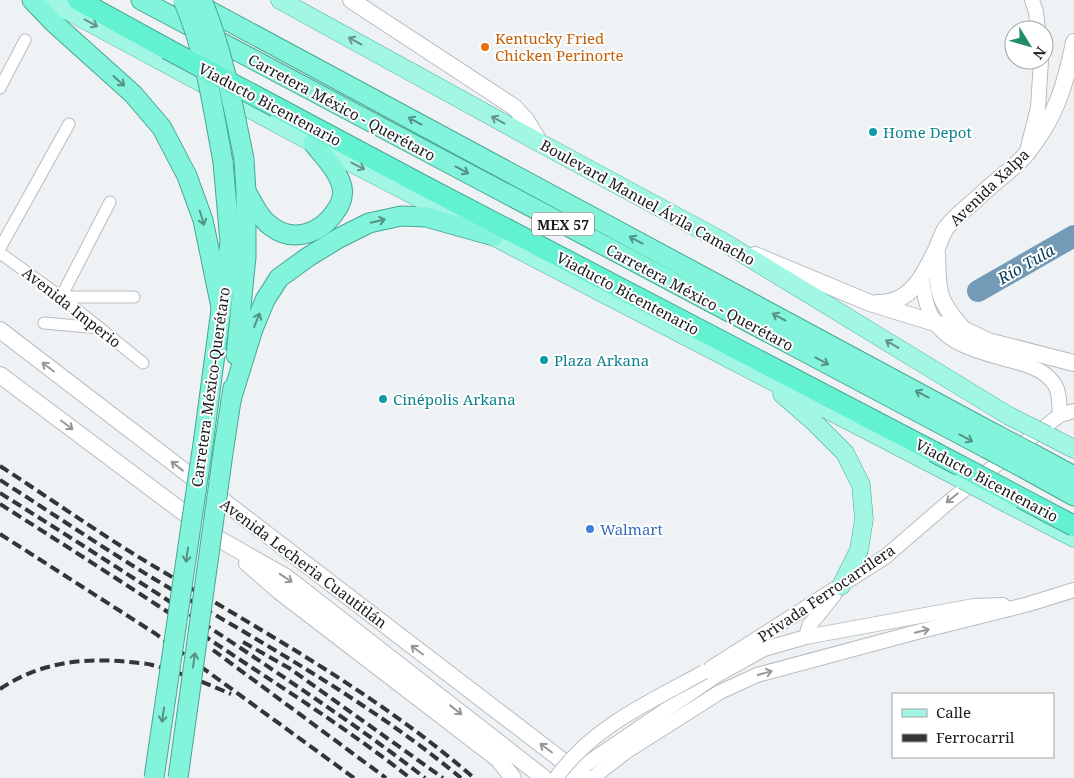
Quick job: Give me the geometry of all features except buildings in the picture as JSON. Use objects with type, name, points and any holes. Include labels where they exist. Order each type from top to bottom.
[{"type":"highway","points":[[32,0],[54,23],[133,94],[162,128],[187,176],[203,220],[221,307]]},
{"type":"highway","name":"Viaducto Bicentenario","points":[[78,0],[426,187],[1074,526]]},
{"type":"highway","name":"Carretera México - Querétaro","points":[[141,0],[991,441]]},
{"type":"highway","name":"Carretera México-Querétaro","points":[[154,778],[204,437],[230,242],[223,162],[208,81],[189,14],[183,0]]},
{"type":"highway","name":"Carretera México - Querétaro","points":[[190,0],[1031,463],[1074,496]]},
{"type":"highway","name":"Carretera México-Querétaro","points":[[178,778],[231,400],[246,257],[244,159],[230,88],[210,20],[202,0]]},
{"type":"highway","points":[[246,191],[260,215],[272,227],[287,235],[301,235],[315,231],[329,222],[340,206],[343,190],[337,172],[313,143]]},
{"type":"highway","points":[[231,400],[253,329],[265,300],[279,278],[308,257],[339,238],[369,224],[402,216],[426,217],[494,236]]},
{"type":"highway","name":"Carretera México - Querétaro","points":[[1031,463],[1074,476]]},
{"type":"main road","points":[[48,0],[313,143],[1074,538]]},
{"type":"main road","name":"Boulevard Manuel Ávila Camacho","points":[[280,0],[722,241],[1009,416],[1074,449]]},
{"type":"main road","points":[[351,0],[514,107],[526,120],[540,143]]},
{"type":"main road","name":"Avenida Xalpa","points":[[870,303],[887,304],[906,295],[922,278],[945,230],[955,218],[1026,154],[1048,123],[1059,101],[1074,42]]},
{"type":"main road","points":[[722,241],[870,303],[964,329],[988,341],[1074,363]]},
{"type":"main road","points":[[936,249],[940,295],[946,310],[964,329]]},
{"type":"main road","name":"Avenida Lecheria Cuautitlán","points":[[0,330],[577,776]]},
{"type":"main road","points":[[759,374],[814,422],[845,453],[860,486],[864,519],[859,550],[841,586]]},
{"type":"main road","name":"Avenida Lecheria Cuautitlán","points":[[0,375],[219,538],[286,577],[544,778]]},
{"type":"main road","points":[[219,538],[278,591],[498,758],[513,778]]},
{"type":"street","points":[[1032,0],[1037,20]]},
{"type":"street","points":[[0,88],[25,40]]},
{"type":"street","points":[[1026,154],[1038,108],[1040,70]]},
{"type":"street","points":[[0,248],[69,124]]},
{"type":"street","points":[[110,202],[61,297],[134,297]]},
{"type":"street","name":"Avenida Imperio","points":[[0,253],[61,297],[143,363]]},
{"type":"street","points":[[922,278],[925,300],[935,322],[951,338],[970,349],[1032,366],[1047,375],[1056,386],[1059,396],[1060,415],[1074,411]]},
{"type":"street","points":[[44,323],[100,328]]},
{"type":"street","name":"Privada Ferrocarrilera","points":[[556,778],[582,747],[622,716],[704,672],[885,557],[951,500],[1060,415]]},
{"type":"street","points":[[806,637],[809,626],[841,586]]},
{"type":"street","points":[[592,778],[627,751],[720,692],[757,675],[1029,604],[1074,590]]},
{"type":"street","points":[[577,776],[717,675],[764,649],[806,637],[974,606],[1029,604]]},
{"type":"waterway","name":"Río Tula","points":[[978,291],[1074,236]]},
{"type":"railway","points":[[0,466],[141,559],[283,643],[362,693],[438,748],[474,778]]},
{"type":"railway","points":[[0,480],[136,568],[351,697],[461,778]]},
{"type":"railway","points":[[0,493],[242,649],[358,728],[425,778]]},
{"type":"railway","points":[[0,504],[308,705],[410,778]]},
{"type":"railway","points":[[0,534],[156,634],[354,778]]},
{"type":"railway","points":[[243,642],[289,668],[443,778]]},
{"type":"railway","points":[[213,650],[386,778]]},
{"type":"railway","points":[[0,689],[15,680],[45,668],[78,661],[95,660],[146,664],[192,678],[231,694]]},
{"type":"place","name":"Kentucky Fried Chicken Perinorte","points":[[485,47]]},
{"type":"place","name":"Home Depot","points":[[873,132]]},
{"type":"place","name":"Plaza Arkana","points":[[544,360]]},
{"type":"place","name":"Cinépolis Arkana","points":[[383,399]]},
{"type":"place","name":"Walmart","points":[[590,529]]}]
